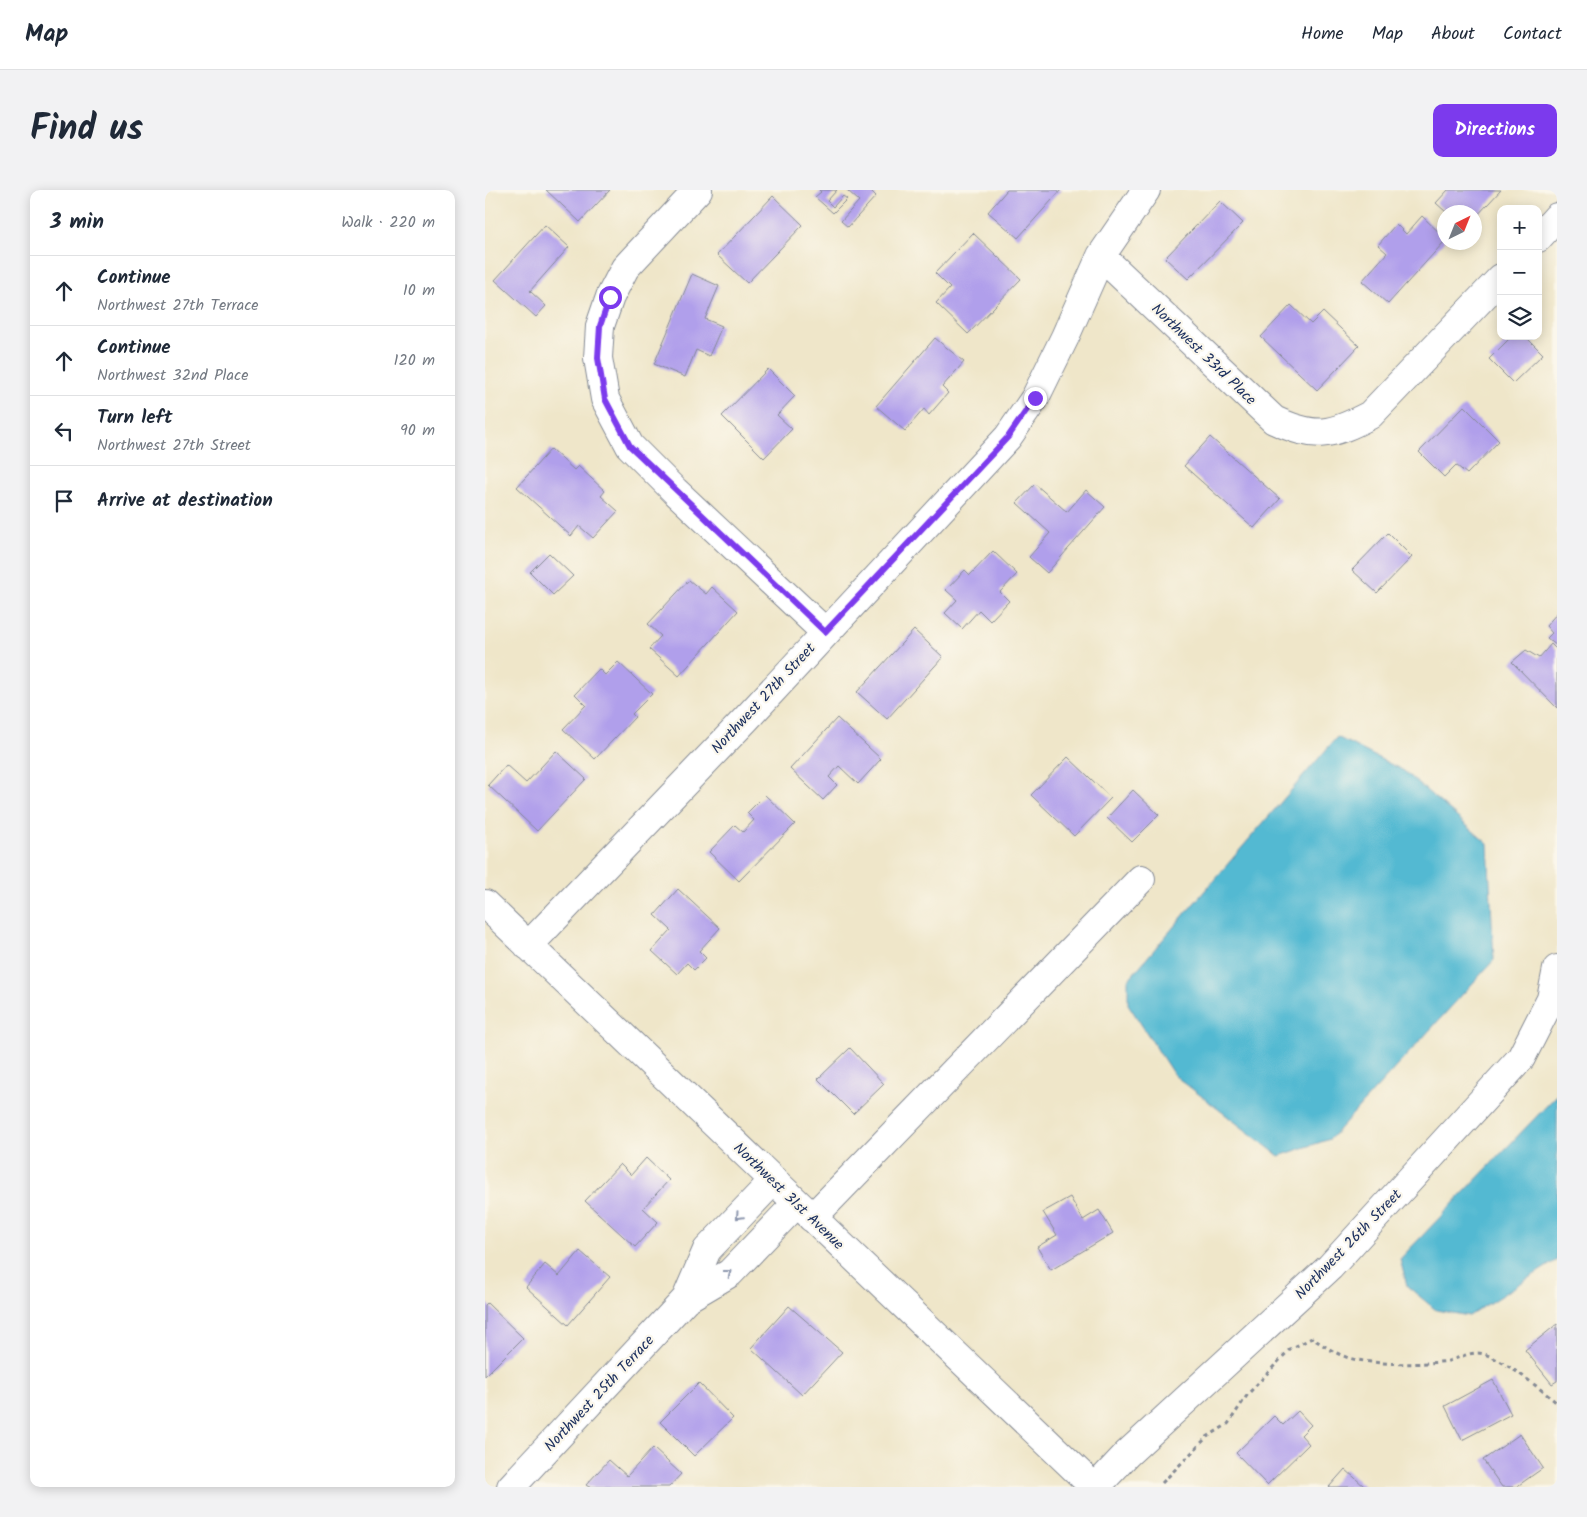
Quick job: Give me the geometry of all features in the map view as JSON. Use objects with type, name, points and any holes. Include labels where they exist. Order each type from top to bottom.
[{"type":"street","points":[[698,190],[625,268],[610,297],[600,326],[598,358],[605,399],[630,446],[825,632]]},
{"type":"street","name":"Northwest 27th Street","points":[[528,946],[745,720],[1008,437],[1035,398],[1101,256],[1146,190]]},
{"type":"street","points":[[1542,234],[1557,217]]},
{"type":"street","name":"Northwest 33rd Place","points":[[1101,256],[1274,420],[1294,429],[1318,433],[1343,429],[1370,415],[1497,282]]},
{"type":"street","name":"Northwest 25th Terrace","points":[[511,1487],[687,1300],[730,1273],[804,1210],[1141,879]]},
{"type":"street","name":"Northwest 31st Avenue","points":[[485,904],[1095,1487]]},
{"type":"street","name":"Northwest 26th Street","points":[[1095,1487],[1127,1454],[1330,1266],[1521,1058],[1551,999],[1557,969]]},
{"type":"street","name":"Northwest 25th Terrace","points":[[687,1300],[707,1250],[773,1180]]},
{"type":"path","points":[[1162,1483],[1207,1437],[1227,1424],[1247,1394],[1290,1349],[1313,1338],[1330,1350],[1348,1358],[1368,1362],[1413,1363],[1447,1361],[1478,1353],[1493,1358],[1529,1379],[1557,1403]]},
{"type":"water","points":[[1337,737],[1404,771],[1488,844],[1494,960],[1330,1139],[1279,1156],[1174,1075],[1128,1004],[1128,980]]},
{"type":"water","points":[[1557,1095],[1557,1260],[1469,1316],[1436,1310],[1407,1286],[1400,1259]]},
{"type":"building","points":[[546,190],[610,190],[580,222]]},
{"type":"building","points":[[819,190],[837,190],[827,201],[833,207],[843,196],[847,199],[833,213],[815,197],[821,192]]},
{"type":"building","points":[[847,190],[870,190],[876,196],[848,227],[841,221],[859,201]]},
{"type":"building","points":[[1007,190],[1061,190],[1018,238],[988,212]]},
{"type":"building","points":[[1448,190],[1501,190],[1482,210],[1482,205],[1438,205],[1436,203]]},
{"type":"building","points":[[773,196],[803,225],[747,283],[717,255]]},
{"type":"building","points":[[1220,201],[1243,223],[1188,279],[1165,258]]},
{"type":"building","points":[[1422,216],[1437,230],[1437,250],[1388,304],[1362,281],[1387,253],[1378,245],[1396,224],[1406,234]]},
{"type":"building","points":[[545,225],[569,247],[530,291],[546,306],[536,317],[495,280]]},
{"type":"building","points":[[973,233],[1021,279],[968,334],[936,303],[950,288],[935,273]]},
{"type":"building","points":[[692,274],[719,286],[705,319],[722,326],[709,356],[696,350],[685,377],[654,364]]},
{"type":"building","points":[[1291,305],[1311,324],[1323,312],[1359,346],[1317,390],[1261,337]]},
{"type":"building","points":[[935,338],[964,362],[942,387],[948,393],[929,415],[924,409],[905,431],[876,406]]},
{"type":"building","points":[[1508,340],[1529,340],[1543,354],[1513,383],[1489,359]]},
{"type":"building","points":[[768,369],[795,396],[777,415],[792,429],[764,458],[722,416]]},
{"type":"building","points":[[1464,406],[1499,441],[1467,474],[1456,465],[1444,477],[1419,452]]},
{"type":"building","points":[[1210,437],[1280,499],[1254,528],[1184,466]]},
{"type":"building","points":[[551,449],[574,470],[578,466],[605,491],[601,496],[618,511],[593,538],[579,526],[571,536],[517,487]]},
{"type":"building","points":[[1035,484],[1067,512],[1086,490],[1105,507],[1047,573],[1029,557],[1050,533],[1017,503]]},
{"type":"building","points":[[1388,533],[1412,557],[1377,593],[1352,570]]},
{"type":"building","points":[[993,551],[1017,574],[1000,592],[1009,601],[990,621],[979,610],[962,629],[945,613],[957,600],[946,590],[965,570],[970,575]]},
{"type":"building","points":[[549,553],[573,576],[553,595],[530,572]]},
{"type":"building","points":[[689,580],[706,594],[712,587],[738,611],[679,676],[649,649],[661,636],[648,624]]},
{"type":"building","points":[[1557,613],[1557,646],[1547,638],[1552,633],[1546,626]]},
{"type":"building","points":[[914,630],[943,657],[887,719],[857,692]]},
{"type":"building","points":[[1551,644],[1557,650],[1557,708],[1512,662],[1526,650],[1539,658]]},
{"type":"building","points":[[618,662],[652,694],[632,714],[635,717],[595,759],[563,729],[586,705],[575,694],[599,669],[605,675]]},
{"type":"building","points":[[837,718],[881,759],[858,784],[839,766],[829,777],[837,785],[823,800],[790,769]]},
{"type":"building","points":[[556,751],[586,779],[537,831],[488,785],[506,765],[526,783]]},
{"type":"building","points":[[1068,757],[1111,798],[1074,836],[1031,795]]},
{"type":"building","points":[[1133,790],[1159,815],[1132,842],[1107,818]]},
{"type":"building","points":[[765,795],[795,824],[739,881],[709,852],[735,825],[743,832],[754,820],[747,813]]},
{"type":"building","points":[[678,889],[720,928],[699,951],[706,958],[694,970],[687,963],[677,974],[652,951],[671,930],[655,915]]},
{"type":"building","points":[[850,1048],[884,1084],[853,1114],[818,1079]]},
{"type":"building","points":[[646,1158],[669,1180],[643,1208],[658,1222],[635,1247],[585,1201],[620,1164],[631,1175]]},
{"type":"building","points":[[1070,1197],[1083,1220],[1099,1210],[1113,1233],[1051,1270],[1037,1247],[1057,1235],[1043,1212]]},
{"type":"building","points":[[580,1251],[610,1277],[568,1325],[526,1287],[545,1264],[559,1276]]},
{"type":"building","points":[[487,1303],[523,1338],[485,1376],[485,1305]]},
{"type":"building","points":[[789,1306],[842,1352],[802,1395],[751,1348]]},
{"type":"building","points":[[1557,1324],[1557,1381],[1552,1384],[1525,1350]]},
{"type":"building","points":[[1493,1380],[1511,1414],[1462,1440],[1445,1406]]},
{"type":"building","points":[[699,1383],[733,1418],[694,1456],[660,1422]]},
{"type":"building","points":[[1298,1411],[1311,1425],[1301,1435],[1309,1444],[1267,1485],[1236,1453],[1274,1416],[1283,1425]]},
{"type":"building","points":[[1520,1434],[1543,1468],[1516,1487],[1502,1487],[1483,1460]]},
{"type":"building","points":[[653,1448],[681,1474],[669,1487],[589,1487],[586,1485],[609,1460],[627,1476]]},
{"type":"building","points":[[1345,1469],[1365,1487],[1329,1487]]},
{"type":"route","points":[[610,297],[600,326],[598,358],[605,399],[630,446],[675,491],[825,632],[1008,437],[1035,398]]}]
